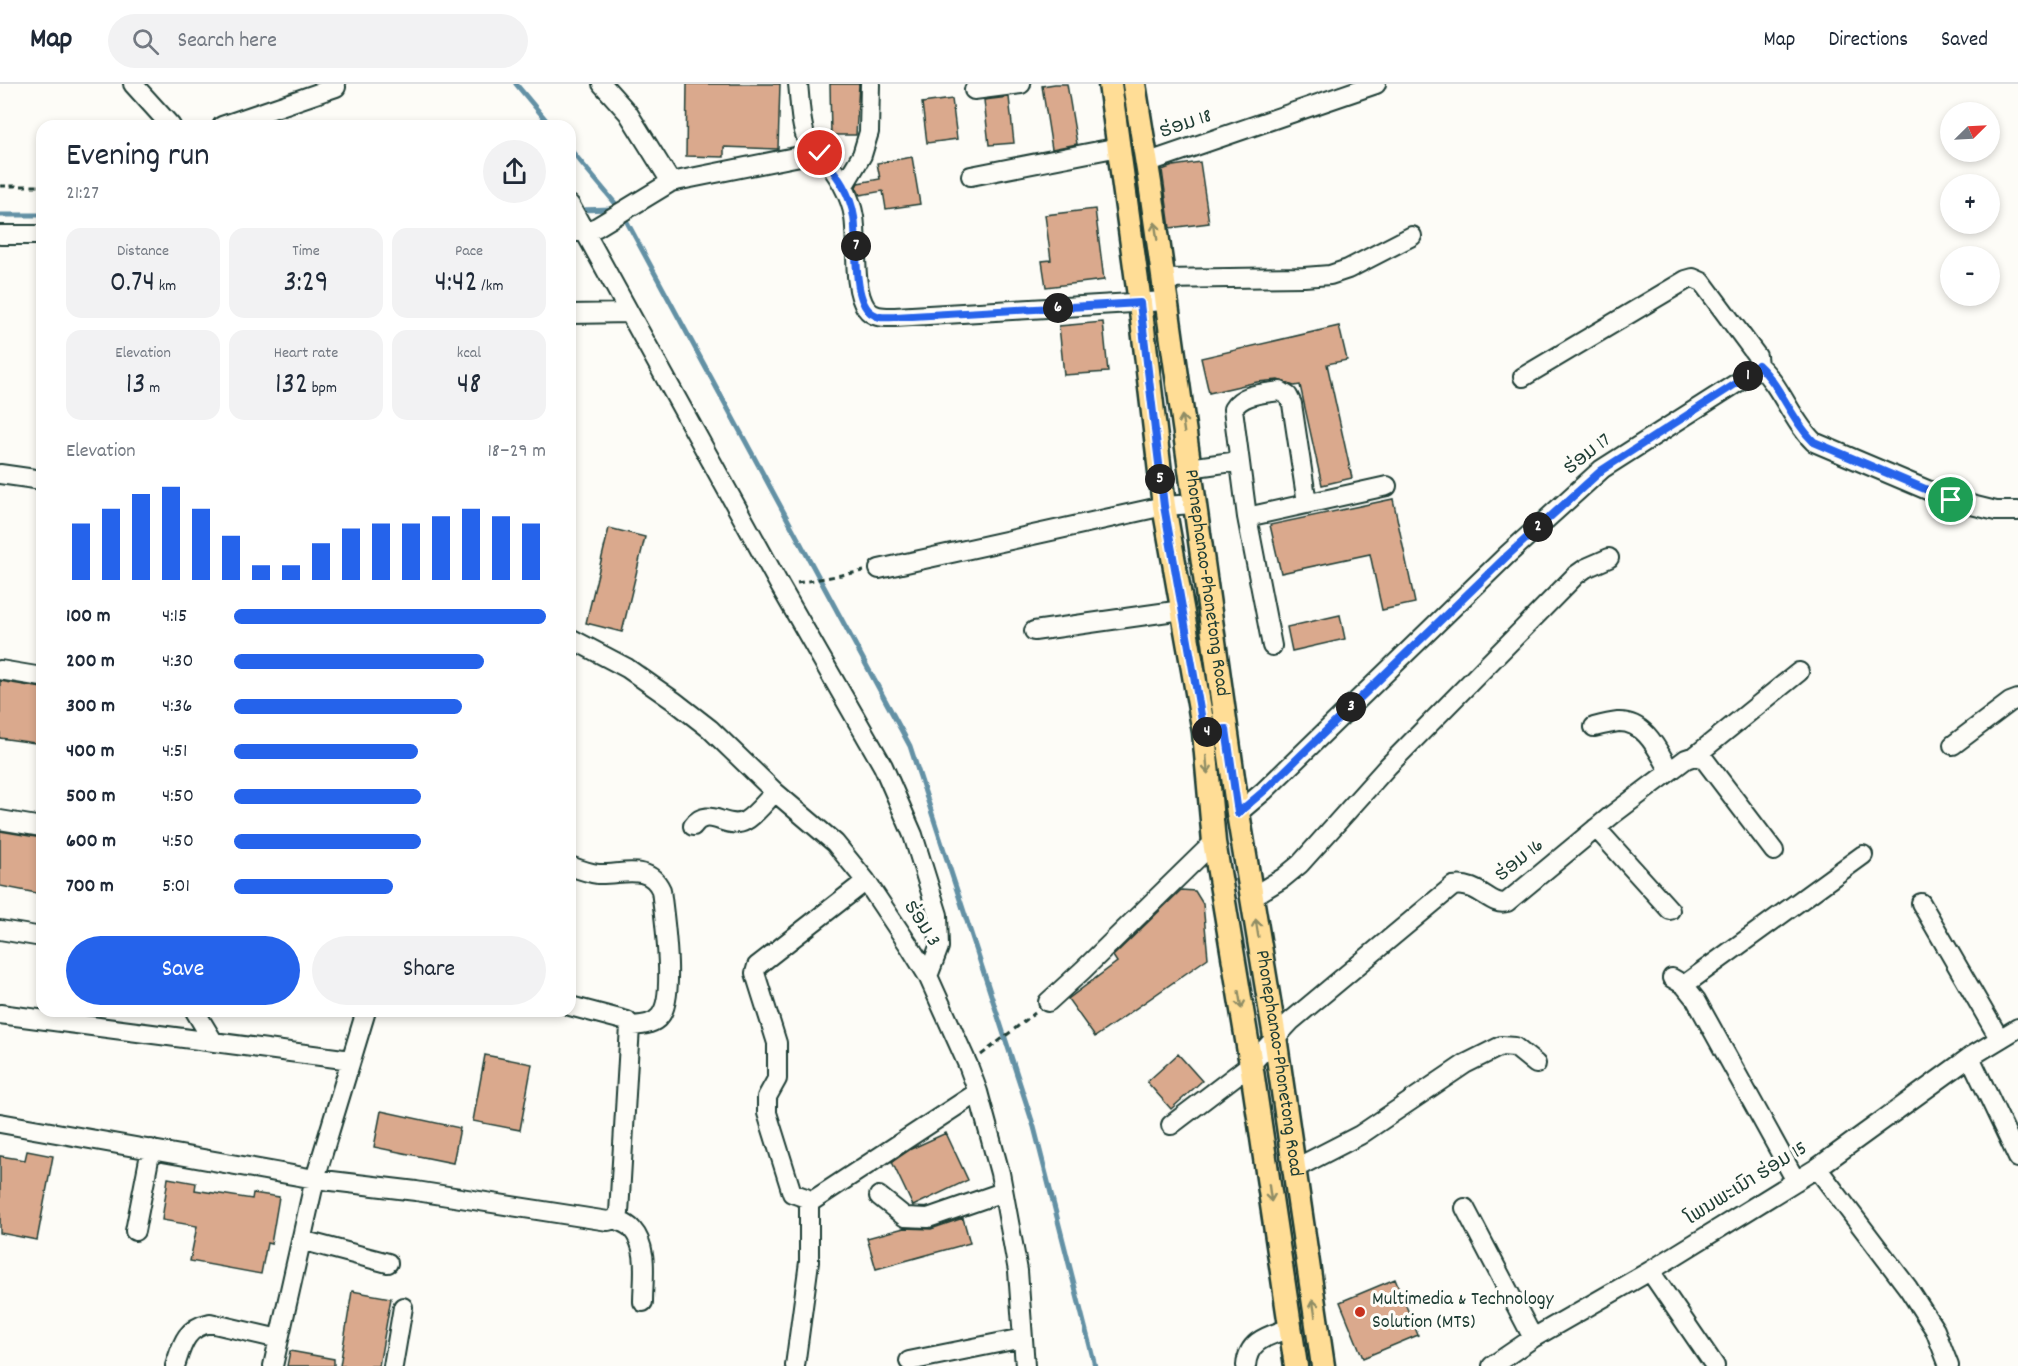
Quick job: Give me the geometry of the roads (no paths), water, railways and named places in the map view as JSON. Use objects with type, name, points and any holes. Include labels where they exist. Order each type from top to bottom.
[{"type":"main road","name":"Phonephanao-Phonetong Road","points":[[1110,84],[1140,303],[1164,506],[1204,732],[1214,842],[1251,1064],[1296,1366]]},
{"type":"main road","name":"Phonephanao-Phonetong Road","points":[[1134,84],[1238,813],[1275,1037],[1323,1366]]},
{"type":"main road","points":[[1204,732],[1226,729]]},
{"type":"street","points":[[602,84],[628,113],[667,185]]},
{"type":"street","points":[[798,84],[804,132],[808,141],[844,185],[854,216],[860,294],[867,311],[881,318],[1140,303],[1164,290],[1330,275],[1348,269],[1412,237]]},
{"type":"street","points":[[844,185],[862,155],[869,132],[870,84]]},
{"type":"street","points":[[974,90],[1022,84]]},
{"type":"street","name":"ຮ່ອມ 18","points":[[1146,163],[1376,84]]},
{"type":"street","points":[[138,86],[166,120]]},
{"type":"street","points":[[240,120],[336,87]]},
{"type":"street","points":[[971,176],[1119,147]]},
{"type":"street","points":[[820,153],[667,185],[580,223],[780,586],[884,766],[913,835],[938,915],[939,947],[928,976]]},
{"type":"street","points":[[0,235],[36,235]]},
{"type":"street","points":[[1523,377],[1693,278],[1702,282],[1757,356],[1758,365],[1771,377],[1804,432],[1814,442],[1951,500],[1996,511],[2018,511]]},
{"type":"street","points":[[576,314],[629,313]]},
{"type":"street","name":"ຮ່ອມ 17","points":[[1238,813],[1264,791],[1508,555],[1602,470],[1751,374],[1758,365]]},
{"type":"street","points":[[1272,646],[1247,517],[1233,409],[1245,397],[1280,391],[1288,396],[1292,405],[1307,503]]},
{"type":"street","points":[[1189,468],[1239,461]]},
{"type":"street","points":[[0,474],[36,479]]},
{"type":"street","points":[[1247,517],[1387,486]]},
{"type":"street","points":[[879,569],[1164,506],[1194,504]]},
{"type":"street","points":[[1252,897],[1283,879],[1300,864],[1388,766],[1576,575],[1609,558]]},
{"type":"street","points":[[1035,631],[1182,610]]},
{"type":"street","name":"ຮ່ອມ 3","points":[[576,641],[627,668],[710,729],[775,792],[835,843],[866,881],[928,976],[978,1092],[1003,1192],[1018,1271],[1025,1366]]},
{"type":"street","points":[[0,670],[36,676]]},
{"type":"street","name":"ຮ່ອມ 16","points":[[1171,1125],[1251,1064],[1275,1037],[1453,886],[1474,887],[1497,903],[1507,902],[1596,828],[1686,759],[1695,756],[1799,672]]},
{"type":"street","points":[[1953,745],[2010,702],[2018,699]]},
{"type":"street","points":[[1594,727],[1617,722],[1631,724],[1648,735],[1670,771]]},
{"type":"street","points":[[1695,756],[1704,759],[1774,851]]},
{"type":"street","points":[[693,826],[705,817],[734,824],[743,822],[775,792]]},
{"type":"street","points":[[0,820],[36,825]]},
{"type":"street","points":[[1596,828],[1670,910]]},
{"type":"street","points":[[1048,1002],[1214,842]]},
{"type":"street","points":[[1796,1181],[1696,1000],[1678,982],[1863,855]]},
{"type":"street","points":[[576,868],[595,874],[643,873],[657,880],[661,890],[669,978],[667,1001],[662,1015],[651,1024],[630,1026]]},
{"type":"street","points":[[795,1366],[809,1262],[809,1203],[806,1198],[792,1193],[767,1113],[767,1097],[777,1079],[777,1043],[755,973],[757,966],[866,881]]},
{"type":"street","points":[[1921,903],[1999,1038]]},
{"type":"street","points":[[0,930],[36,936]]},
{"type":"street","points":[[0,1123],[315,1179],[416,1191],[608,1221],[615,1219],[619,1213],[630,1026],[627,1021],[576,1008]]},
{"type":"street","points":[[0,1014],[351,1060]]},
{"type":"street","points":[[199,1017],[213,1041]]},
{"type":"street","points":[[273,1366],[315,1179],[364,1017]]},
{"type":"street","name":"ໂພນພະເນົາ ຮ່ອມ 15","points":[[1492,1366],[1533,1338],[1650,1271],[1817,1168],[1970,1057],[2018,1028]]},
{"type":"street","points":[[1294,1169],[1360,1135],[1465,1064],[1501,1046],[1515,1047],[1536,1064]]},
{"type":"street","points":[[1970,1057],[2018,1158]]},
{"type":"street","points":[[809,1203],[978,1092]]},
{"type":"street","points":[[135,1231],[151,1149]]},
{"type":"street","points":[[1817,1168],[1908,1288],[1935,1330],[1949,1366]]},
{"type":"street","points":[[879,1196],[904,1217],[928,1218],[1003,1192]]},
{"type":"street","points":[[1465,1208],[1533,1338]]},
{"type":"street","points":[[615,1219],[630,1227],[638,1239],[643,1254],[643,1302]]},
{"type":"street","points":[[301,1240],[388,1263]]},
{"type":"street","points":[[1650,1271],[1716,1366]]},
{"type":"street","points":[[393,1366],[403,1307]]},
{"type":"street","points":[[174,1366],[184,1340],[199,1325],[210,1323],[279,1339]]},
{"type":"street","points":[[1246,1366],[1251,1347],[1261,1339],[1290,1328]]},
{"type":"street","points":[[909,1361],[1023,1338]]},
{"type":"waterway","points":[[516,84],[546,120]]},
{"type":"waterway","points":[[576,156],[620,209],[910,746],[1034,1127],[1095,1366]]},
{"type":"waterway","points":[[578,210],[613,209]]},
{"type":"waterway","points":[[0,215],[36,215]]},
{"type":"place","name":"Multimedia & Technology Solution (MTS)","points":[[1360,1312]]}]
